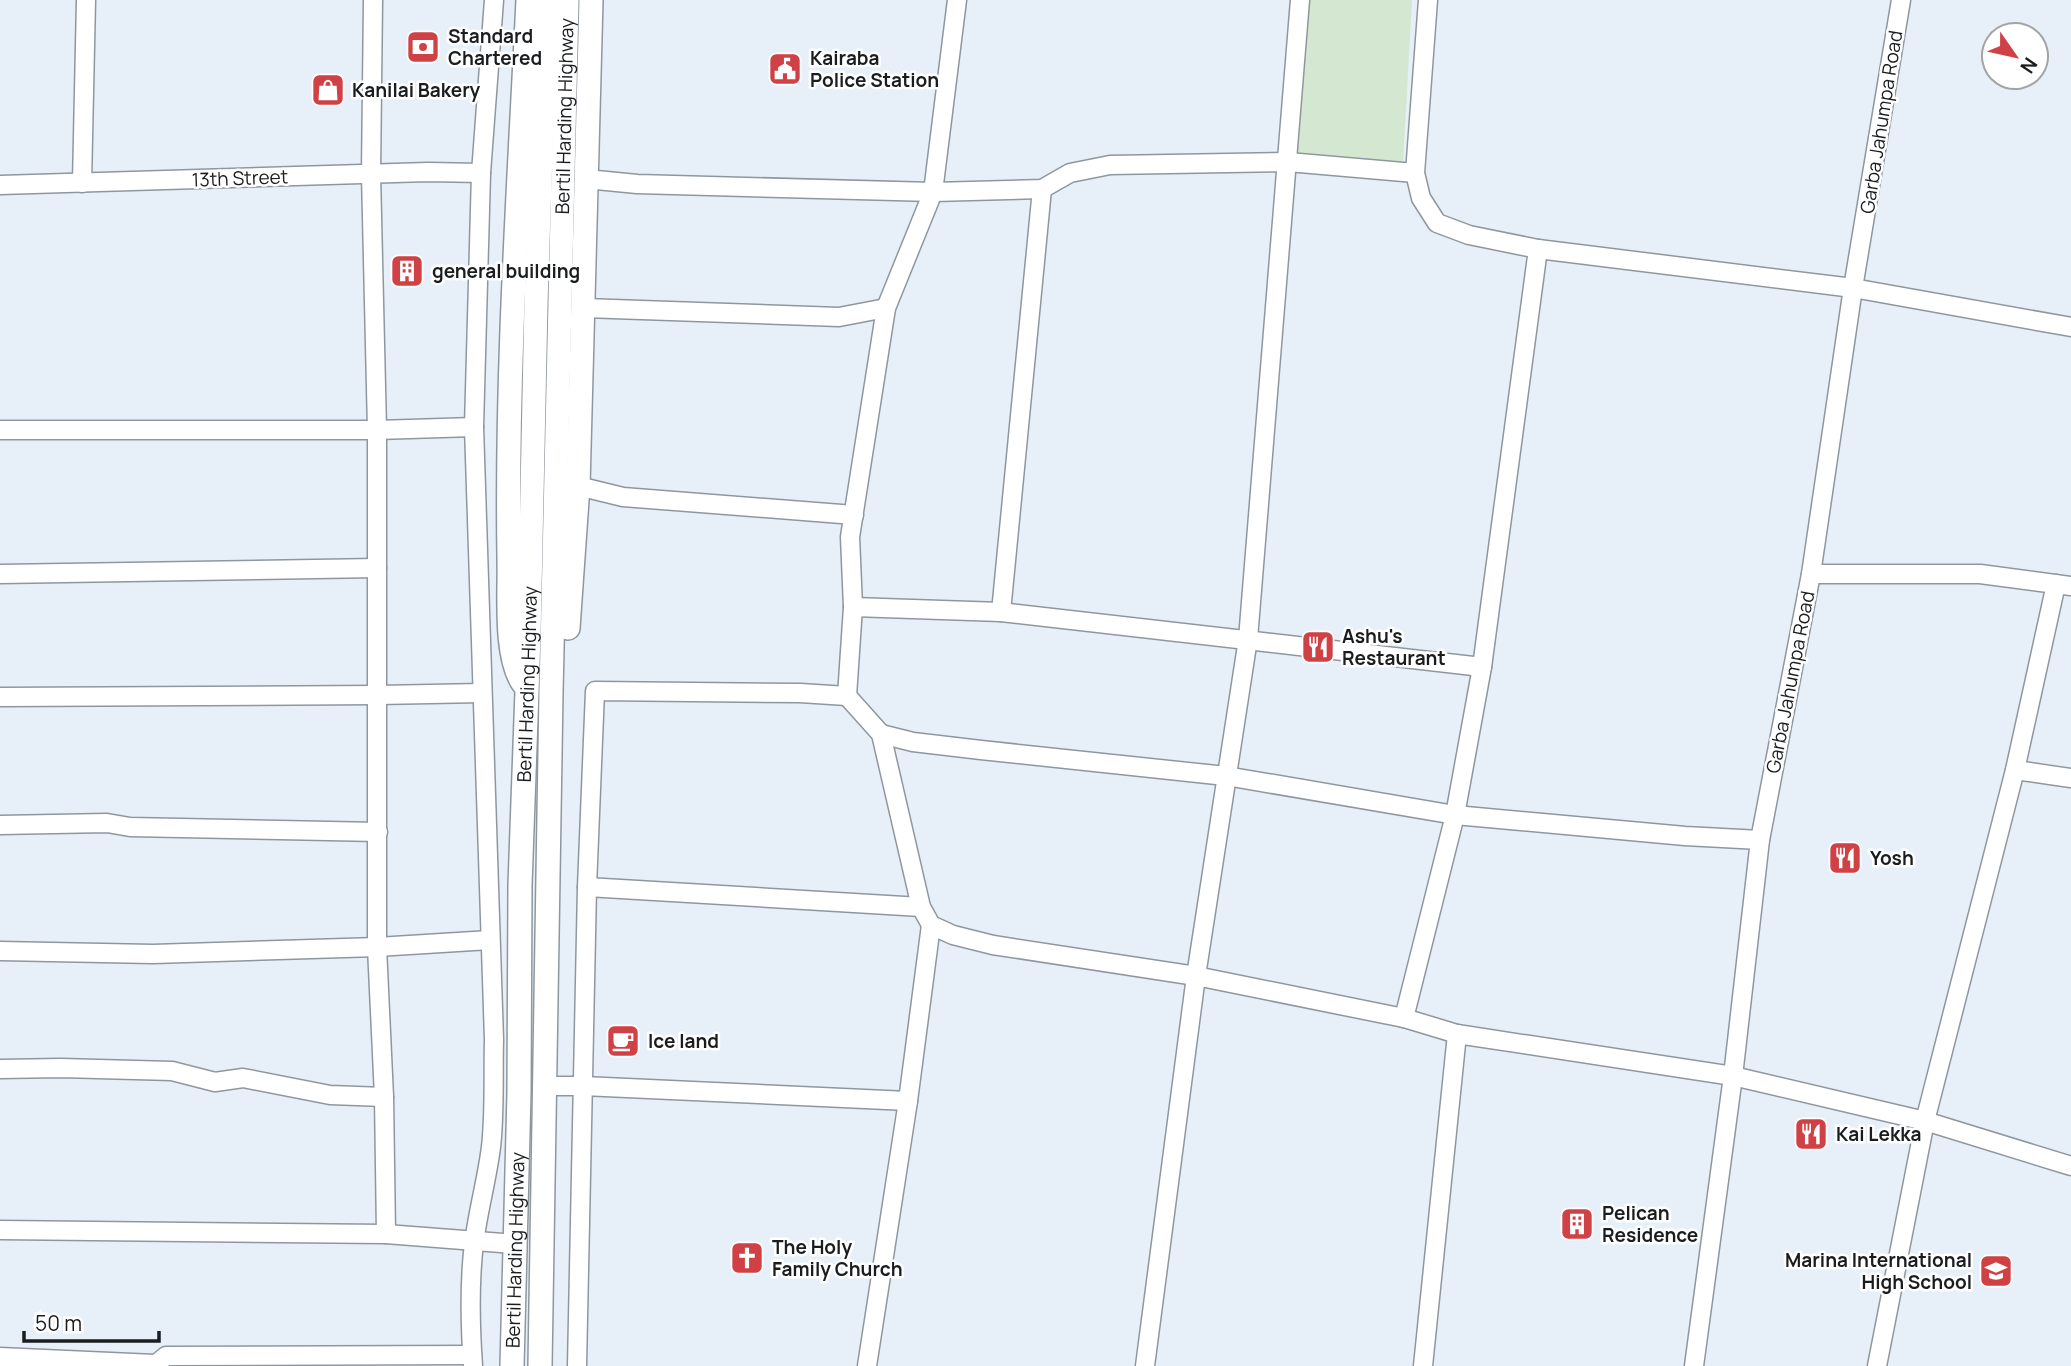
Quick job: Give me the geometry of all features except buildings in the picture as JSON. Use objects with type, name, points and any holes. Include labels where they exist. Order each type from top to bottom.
[{"type":"main road","points":[[527,691],[516,674],[511,644],[508,481],[515,252],[528,0]]},
{"type":"main road","name":"Bertil Harding Highway","points":[[512,1366],[519,1093],[520,885],[545,0]]},
{"type":"main road","name":"Bertil Harding Highway","points":[[540,1366],[551,692],[567,0]]},
{"type":"main road","points":[[551,692],[561,672],[567,645],[578,486],[591,0]]},
{"type":"street","points":[[82,183],[86,0]]},
{"type":"street","points":[[373,0],[371,174],[377,430],[377,947],[384,1097],[386,1234]]},
{"type":"street","points":[[0,1357],[154,1365],[166,1356],[473,1361],[470,1292],[474,1241],[491,1148],[493,1115],[494,1040],[474,427],[481,173],[494,0]]},
{"type":"street","points":[[847,696],[853,607],[850,537],[886,307],[933,192],[957,0]]},
{"type":"street","points":[[1145,1366],[1196,976],[1248,639],[1300,0]]},
{"type":"street","points":[[1428,0],[1415,173],[1421,198],[1437,223],[1469,235],[1538,249],[1853,288],[2071,327]]},
{"type":"street","name":"Garba Jahumpa Road","points":[[1694,1366],[1733,1076],[1760,840],[1811,574],[1853,288],[1901,0]]},
{"type":"street","points":[[586,179],[638,184],[933,192],[1042,189],[1070,173],[1110,165],[1288,162],[1415,173]]},
{"type":"street","name":"13th Street","points":[[0,185],[428,172],[481,173]]},
{"type":"street","points":[[1001,612],[1042,189]]},
{"type":"street","points":[[1404,1018],[1455,815],[1482,667],[1538,249]]},
{"type":"street","points":[[584,308],[839,317],[886,307]]},
{"type":"street","points":[[0,430],[377,430],[474,427]]},
{"type":"street","points":[[578,486],[623,497],[854,515]]},
{"type":"street","points":[[0,574],[377,568]]},
{"type":"street","points":[[1811,574],[1980,574],[2063,585],[1925,1121],[1877,1366]]},
{"type":"street","points":[[853,607],[1001,612],[1482,667]]},
{"type":"street","points":[[577,1366],[587,887],[595,691],[800,692],[847,696],[881,734],[921,907],[931,925],[908,1101],[867,1366]]},
{"type":"street","points":[[0,696],[482,693]]},
{"type":"street","points":[[881,734],[913,742],[1226,776],[1455,815],[1685,836],[1760,840]]},
{"type":"street","points":[[2014,770],[2071,778]]},
{"type":"street","points":[[0,825],[107,823],[130,827],[378,832]]},
{"type":"street","points":[[587,887],[921,907]]},
{"type":"street","points":[[931,925],[953,935],[993,946],[1196,976],[1404,1018],[1457,1034],[1733,1076],[1925,1121],[2071,1166]]},
{"type":"street","points":[[0,951],[153,954],[377,947],[490,940]]},
{"type":"street","points":[[1423,1366],[1457,1034]]},
{"type":"street","points":[[0,1069],[172,1071],[215,1082],[243,1079],[330,1095],[384,1097]]},
{"type":"street","points":[[545,1086],[908,1101]]},
{"type":"street","points":[[0,1230],[386,1234],[515,1244]]},
{"type":"green space","points":[[1306,0],[1412,0],[1403,165],[1297,160]]},
{"type":"place","name":"Standard Chartered","points":[[423,47]]},
{"type":"place","name":"Kairaba Police Station","points":[[785,69]]},
{"type":"place","name":"Kanilai Bakery","points":[[328,90]]},
{"type":"place","name":"general building","points":[[407,271]]},
{"type":"place","name":"Ashu's Restaurant","points":[[1318,647]]},
{"type":"place","name":"Yosh","points":[[1845,858]]},
{"type":"place","name":"Ice land","points":[[623,1041]]},
{"type":"place","name":"Kai Lekka","points":[[1811,1134]]},
{"type":"place","name":"Pelican Residence","points":[[1577,1224]]},
{"type":"place","name":"The Holy Family Church","points":[[747,1258]]},
{"type":"place","name":"Marina International High School","points":[[1996,1271]]}]
